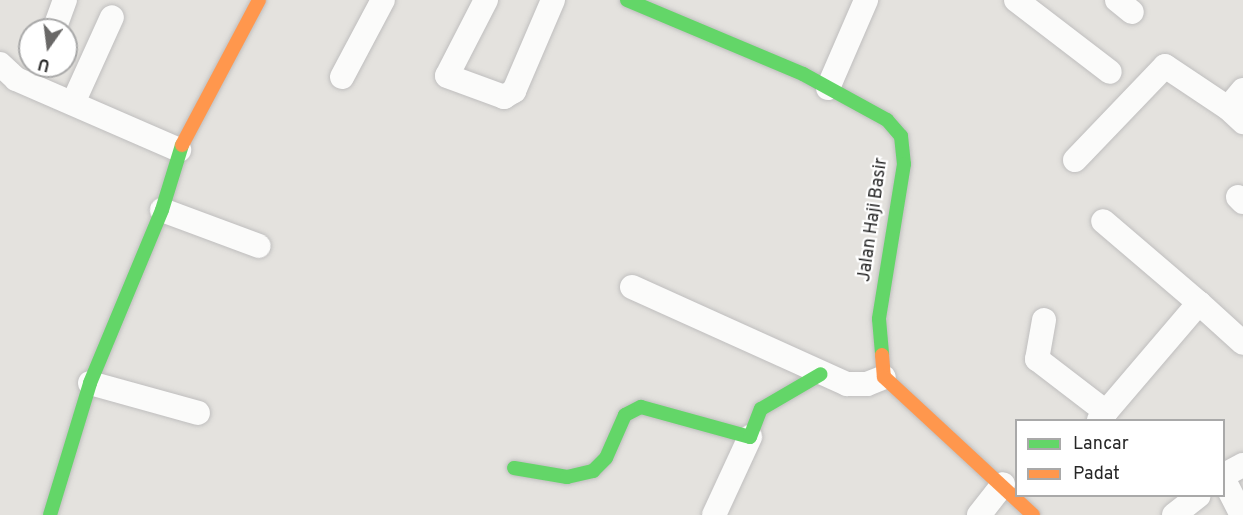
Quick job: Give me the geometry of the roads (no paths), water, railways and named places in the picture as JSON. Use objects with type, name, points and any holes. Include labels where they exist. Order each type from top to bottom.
[{"type":"street","points":[[58,18],[65,0]]},
{"type":"street","points":[[50,515],[90,383],[162,210],[179,150],[259,0]]},
{"type":"street","points":[[342,77],[383,0]]},
{"type":"street","points":[[486,0],[447,76],[510,96],[553,0]]},
{"type":"street","name":"Jalan Haji Basir","points":[[627,0],[828,88],[888,120],[901,136],[904,164],[879,319],[884,377]]},
{"type":"street","points":[[828,88],[866,0]]},
{"type":"street","points":[[1016,0],[1110,72]]},
{"type":"street","points":[[73,103],[112,17]]},
{"type":"street","points":[[0,64],[18,70]]},
{"type":"street","points":[[1075,160],[1165,66],[1238,107]]},
{"type":"street","points":[[40,78],[73,103],[179,150]]},
{"type":"street","points":[[162,210],[259,246]]},
{"type":"street","points":[[1103,221],[1243,343]]},
{"type":"street","points":[[632,287],[847,384],[867,384],[884,377],[925,420],[1015,493]]},
{"type":"street","points":[[1044,320],[1037,359],[1103,416],[1199,303]]},
{"type":"street","points":[[714,515],[761,409],[821,374]]},
{"type":"street","points":[[90,383],[198,413]]},
{"type":"street","points":[[514,468],[567,477],[593,471],[606,458],[625,415],[641,406],[750,436]]},
{"type":"street","points":[[1225,474],[1243,465]]},
{"type":"street","points":[[1225,482],[1242,515]]},
{"type":"street","points":[[979,515],[1003,484]]},
{"type":"street","points":[[1021,497],[1033,506]]},
{"type":"street","points":[[1174,515],[1195,497]]}]
